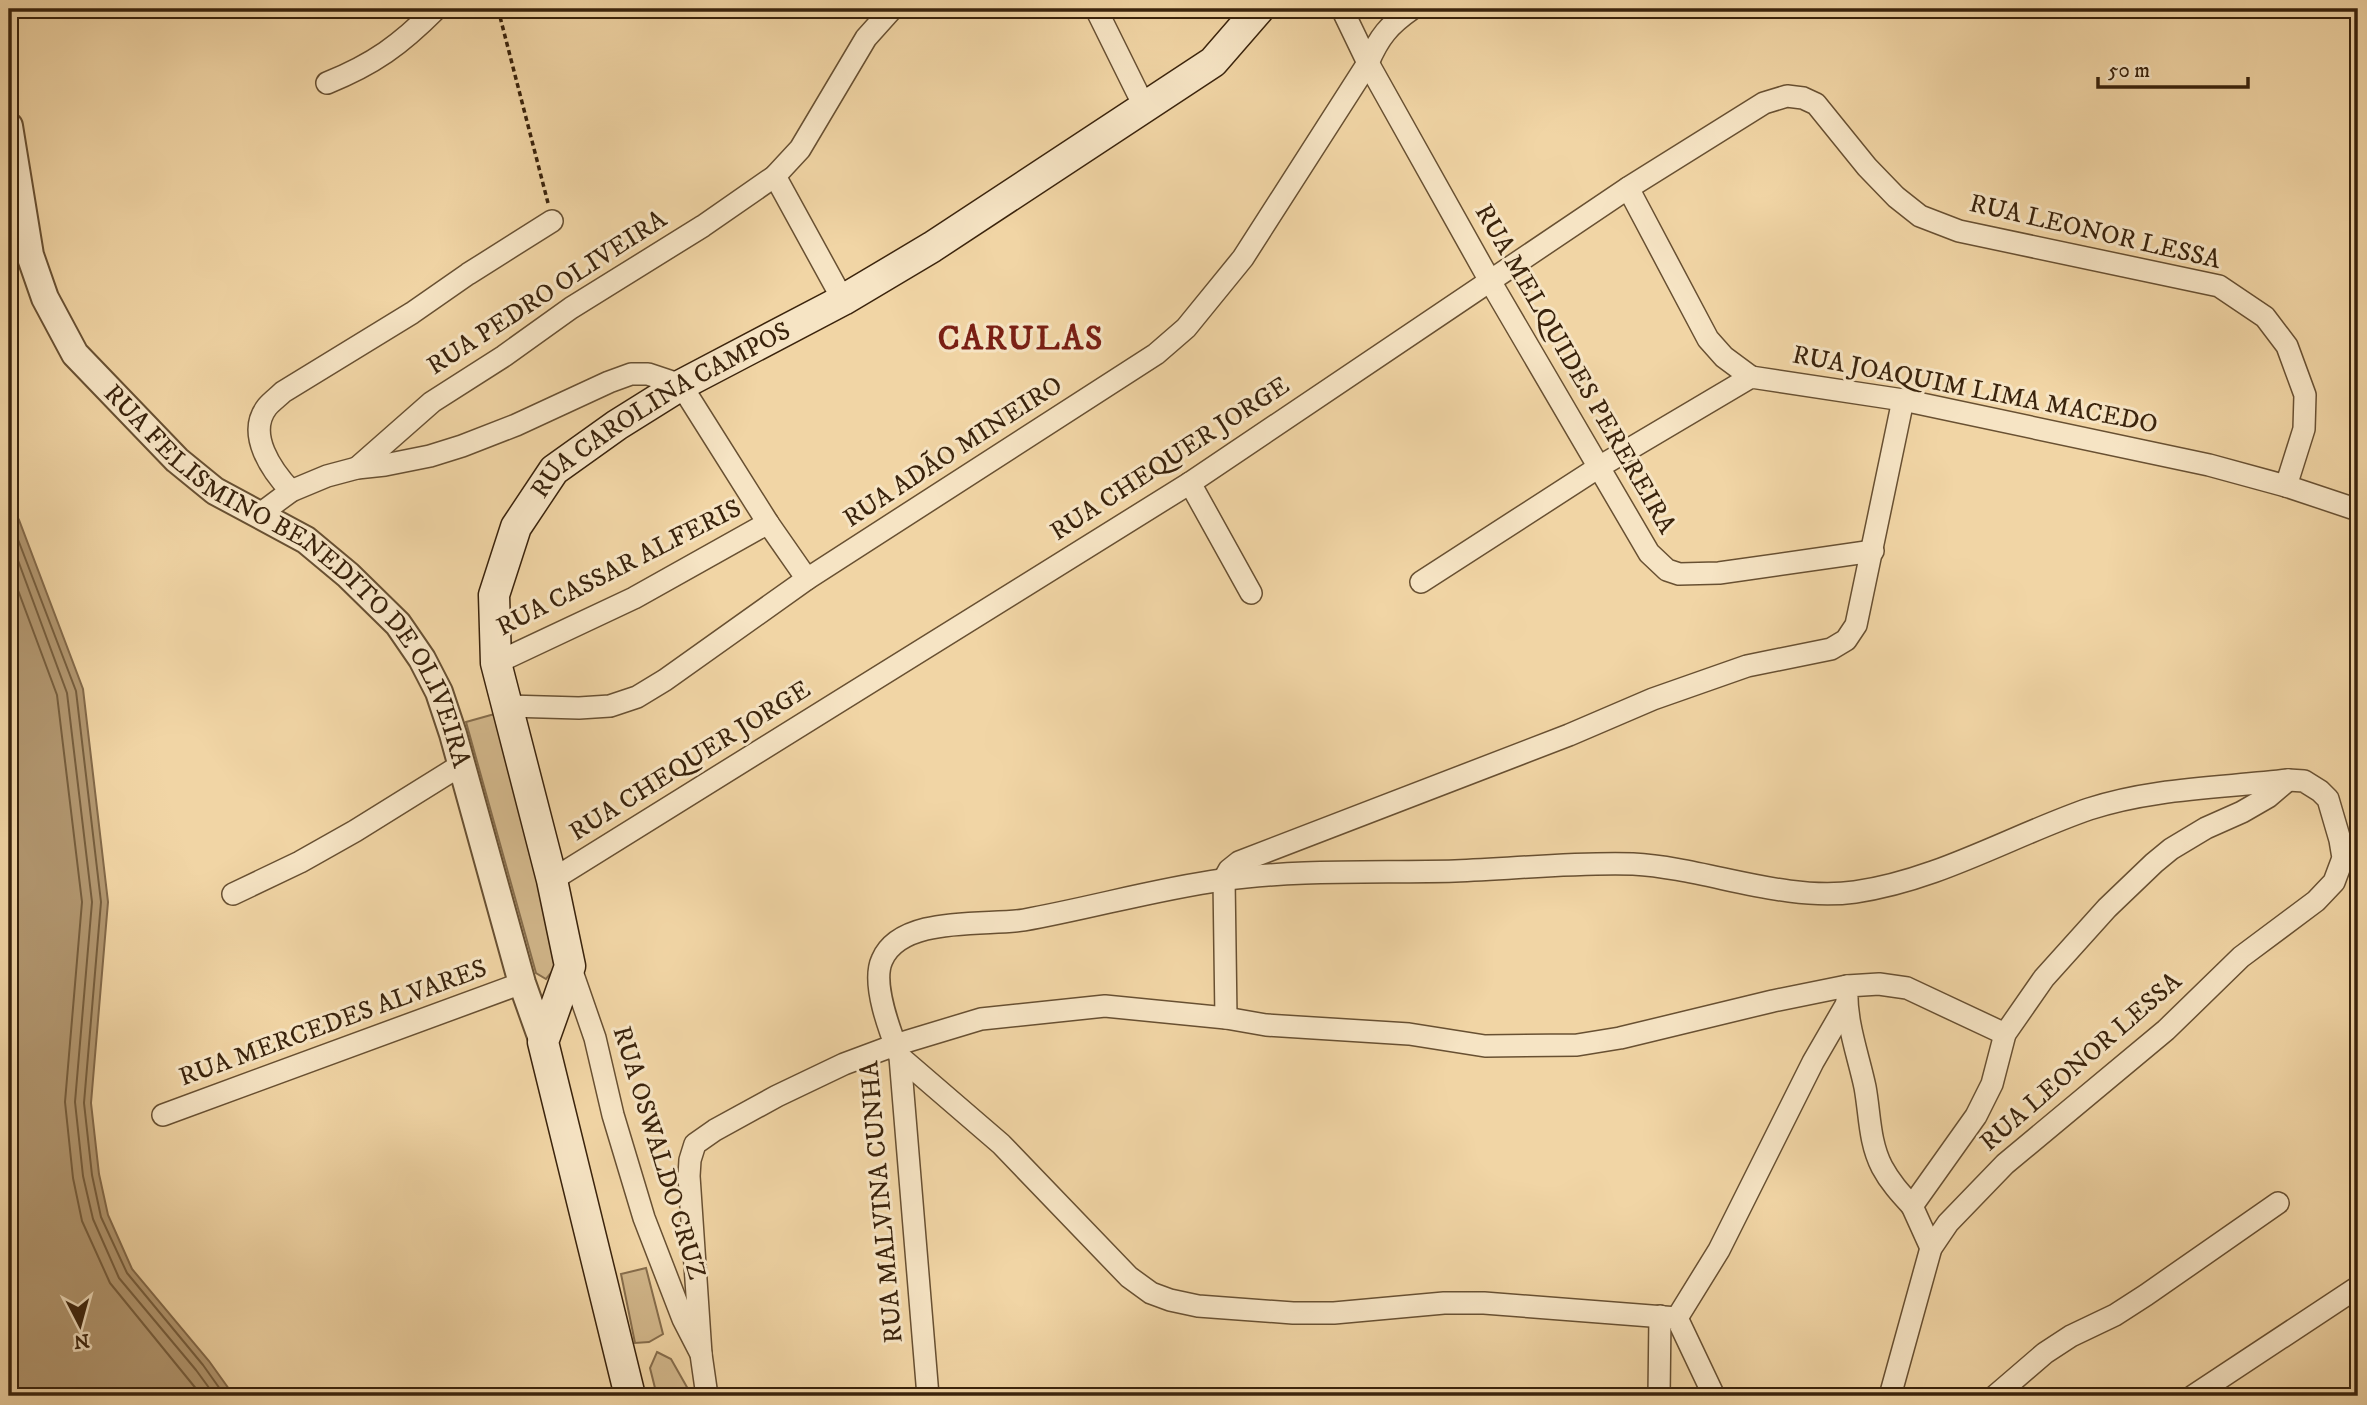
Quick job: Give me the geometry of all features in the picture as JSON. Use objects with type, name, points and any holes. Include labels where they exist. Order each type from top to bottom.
[{"type":"main road","name":"RUA CAROLINA CAMPOS","points":[[570,966],[552,880],[496,663],[494,595],[516,527],[554,470],[617,425],[681,385],[843,300],[932,247],[1145,108],[1213,62],[1259,9]]},
{"type":"main road","points":[[570,966],[543,1042],[631,1396]]},
{"type":"street","points":[[327,83],[360,70],[380,58],[436,9]]},
{"type":"street","name":"RUA PEDRO OLIVEIRA","points":[[358,468],[432,401],[504,356],[571,308],[703,226],[775,176],[800,149],[866,38],[892,9]]},
{"type":"street","points":[[1096,9],[1145,108]]},
{"type":"street","name":"RUA MELQUIDES PEREREIRA","points":[[1342,9],[1368,63],[1490,281],[1649,553],[1667,570],[1679,574],[1719,573],[1873,551]]},
{"type":"street","name":"RUA ADÃO MINEIRO","points":[[507,706],[610,706],[637,697],[807,579],[1156,354],[1186,328],[1243,257],[1368,63],[1379,39],[1412,9]]},
{"type":"street","name":"RUA CHEQUER JORGE","points":[[552,880],[1190,483],[1628,188],[1764,103],[1787,96],[1803,98],[1816,104]]},
{"type":"street","name":"RUA LEONOR LESSA","points":[[1816,104],[1867,167],[1895,197],[1920,216],[1959,231],[2220,286],[2265,317],[2287,346],[2305,395],[2304,429],[2286,486]]},
{"type":"street","name":"RUA FELISMINO BENEDITO DE OLIVEIRA","points":[[9,126],[30,255],[45,298],[75,354],[177,460],[215,491],[306,540],[348,575],[398,624],[422,659],[439,692],[522,983],[543,1042]]},
{"type":"street","points":[[775,176],[843,300]]},
{"type":"street","points":[[1421,582],[1599,467],[1751,377],[1724,357],[1708,339],[1628,188]]},
{"type":"street","points":[[290,491],[267,460],[261,440],[260,419],[267,408],[283,392],[412,313],[552,221]]},
{"type":"street","points":[[260,514],[290,491],[327,476],[462,446],[631,374],[648,374],[681,385],[768,523],[807,579]]},
{"type":"street","name":"RUA JOAQUIM LIMA MACEDO","points":[[1751,377],[1903,400],[2209,465],[2286,486],[2358,510]]},
{"type":"street","points":[[1226,1018],[1224,879],[1229,870],[1239,862],[1653,699],[1747,666],[1831,649],[1846,640],[1856,625],[1903,400]]},
{"type":"street","points":[[1190,483],[1251,593]]},
{"type":"street","name":"RUA CASSAR ALFERIS","points":[[496,663],[634,597],[768,523]]},
{"type":"street","points":[[233,894],[355,831],[461,765]]},
{"type":"street","points":[[1224,879],[1296,872],[1458,871],[1591,863],[1639,864],[1776,888],[1833,894],[1858,892],[1951,866],[2092,808],[2155,793],[2288,779]]},
{"type":"street","points":[[1912,1206],[1976,1116],[1992,1084],[2005,1034],[2044,978],[2106,908],[2171,849],[2206,828],[2242,812],[2267,797],[2288,779]]},
{"type":"street","name":"RUA LEONOR LESSA","points":[[1931,1248],[1948,1223],[2005,1164],[2166,1030],[2214,981],[2316,901],[2334,882],[2343,858],[2328,799],[2304,782],[2288,779]]},
{"type":"street","name":"RUA MALVINA CUNHA","points":[[928,1396],[897,1051],[882,999],[880,962],[889,949],[912,932],[947,924],[1019,920],[1224,879]]},
{"type":"street","name":"RUA OSWALDO CRUZ","points":[[570,966],[595,1038],[613,1115],[644,1218],[674,1298],[701,1354],[707,1396]]},
{"type":"street","name":"RUA MERCEDES ALVARES","points":[[163,1115],[522,983]]},
{"type":"street","points":[[701,1354],[689,1175],[695,1144],[777,1096],[844,1064],[897,1051],[981,1019],[1105,1006],[1226,1018],[1266,1025],[1409,1034],[1485,1046],[1577,1045],[1620,1038],[1773,1001],[1846,995],[1879,984],[1907,988],[2005,1034]]},
{"type":"street","points":[[1846,995],[1865,1088],[1872,1141],[1881,1166],[1912,1206],[1931,1248],[1891,1396]]},
{"type":"street","points":[[1659,1396],[1668,1317],[1718,1250],[1846,995]]},
{"type":"street","points":[[897,1051],[1001,1144],[1129,1277],[1151,1293],[1170,1300],[1198,1306],[1293,1314],[1444,1303],[1484,1303],[1668,1317]]},
{"type":"street","points":[[1995,1396],[2045,1353],[2071,1336],[2115,1315],[2278,1203]]},
{"type":"street","points":[[2193,1396],[2358,1287]]},
{"type":"street","points":[[1668,1317],[1714,1396]]},
{"type":"path","points":[[498,9],[552,221]]},
{"type":"shaded area","points":[[498,713],[529,839],[555,968],[546,979],[536,973],[466,722]]},
{"type":"shaded area","points":[[646,1268],[663,1334],[649,1342],[635,1343],[621,1274]]},
{"type":"shaded area","points":[[657,1352],[671,1359],[692,1396],[657,1396],[650,1368]]},
{"type":"water","points":[[9,503],[19,520],[83,689],[108,902],[91,1103],[99,1174],[108,1215],[132,1269],[209,1361],[234,1396],[9,1396]]},
{"type":"district","name":"CARULAS","points":[[1021,339]]}]
